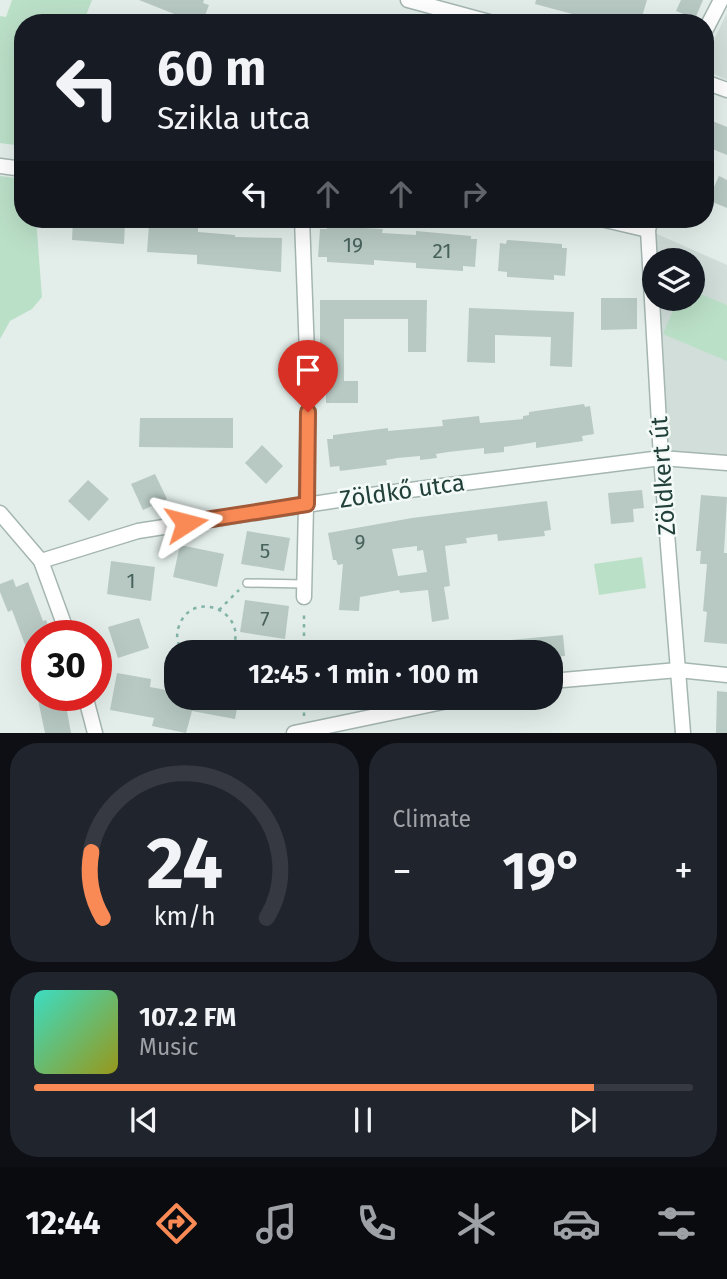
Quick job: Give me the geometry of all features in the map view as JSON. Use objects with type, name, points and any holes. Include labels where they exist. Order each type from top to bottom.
[{"type":"street","points":[[408,0],[434,3],[466,14]]},
{"type":"street","points":[[302,228],[308,381]]},
{"type":"street","name":"Zöldkert út","points":[[650,228],[661,458],[683,733]]},
{"type":"street","points":[[304,595],[308,412]]},
{"type":"street","name":"Zöldkő utca","points":[[41,561],[138,531],[307,504],[661,458],[727,463]]},
{"type":"street","points":[[0,513],[41,561],[63,620]]},
{"type":"street","points":[[563,680],[678,670],[727,675]]},
{"type":"street","points":[[299,732],[405,710]]},
{"type":"street","points":[[89,711],[95,733]]},
{"type":"lane","points":[[247,583],[304,595]]},
{"type":"path","points":[[219,610],[247,583]]},
{"type":"path","points":[[304,595],[304,640]]},
{"type":"path","points":[[177,640],[177,632],[186,615],[204,606],[219,610],[230,618],[234,627],[234,640]]},
{"type":"path","points":[[299,732],[302,710]]},
{"type":"shaded area","points":[[727,13],[727,80],[714,74],[714,40]]},
{"type":"shaded area","points":[[648,230],[689,248],[649,248]]},
{"type":"shaded area","points":[[705,255],[727,265],[727,463],[661,458],[653,311],[705,311]]},
{"type":"green space","points":[[12,0],[92,0],[87,14],[14,14],[14,145],[0,143],[0,16],[6,17]]},
{"type":"green space","points":[[0,176],[14,178],[14,228],[37,228],[42,297],[32,309],[10,321],[0,339]]},
{"type":"green space","points":[[705,296],[727,305],[727,361],[663,334],[673,311],[705,311]]},
{"type":"green space","points":[[642,557],[646,588],[599,595],[594,564]]},
{"type":"building","points":[[139,0],[204,0],[203,3],[209,5],[206,14],[174,14]]},
{"type":"building","points":[[536,0],[647,0],[643,14],[572,14],[535,4]]},
{"type":"building","points":[[681,0],[703,0],[697,14],[676,11]]},
{"type":"building","points":[[714,122],[727,127],[727,155],[714,150]]},
{"type":"building","points":[[719,176],[727,180],[727,208],[714,203],[714,187]]},
{"type":"building","points":[[73,228],[125,228],[124,244],[72,240]]},
{"type":"building","points":[[149,228],[198,228],[198,232],[235,237],[282,238],[281,272],[197,264],[197,255],[147,252]]},
{"type":"building","points":[[364,228],[383,229],[382,233],[416,235],[416,231],[471,236],[471,239],[477,239],[475,267],[463,266],[463,271],[416,268],[416,263],[374,260],[374,265],[327,262],[327,257],[318,257],[320,229]]},
{"type":"building","points":[[507,240],[562,244],[562,248],[567,248],[565,276],[554,275],[554,280],[507,277],[507,272],[498,271],[500,243],[506,244]]},
{"type":"building","points":[[601,298],[637,298],[637,329],[601,330]]},
{"type":"building","points":[[320,300],[427,300],[426,352],[408,352],[408,319],[344,319],[344,381],[358,381],[358,403],[326,403],[326,384],[320,384]]},
{"type":"building","points":[[469,308],[574,312],[572,367],[550,366],[551,337],[495,335],[495,363],[467,362]]},
{"type":"building","points":[[584,404],[585,407],[590,406],[594,434],[582,436],[583,441],[536,448],[536,442],[504,447],[504,452],[484,454],[484,448],[448,452],[436,454],[437,458],[420,460],[420,456],[397,458],[386,460],[387,465],[340,471],[339,466],[330,467],[327,439],[333,439],[333,435],[388,428],[388,431],[443,426],[442,420],[479,416],[480,423],[523,419],[529,412]]},
{"type":"building","points":[[140,418],[233,418],[233,448],[139,447]]},
{"type":"building","points":[[262,445],[283,466],[266,484],[245,463]]},
{"type":"building","points":[[155,474],[167,499],[143,510],[131,484]]},
{"type":"building","points":[[88,480],[109,499],[89,521],[68,501]]},
{"type":"building","points":[[642,490],[644,508],[633,509],[634,522],[611,524],[608,493]]},
{"type":"building","points":[[701,495],[727,497],[724,553],[727,553],[727,644],[704,642],[707,612],[703,611],[707,564],[700,564],[701,551],[696,551]]},
{"type":"building","points":[[547,501],[551,530],[544,531],[545,536],[498,541],[497,534],[466,538],[467,543],[445,546],[450,586],[444,587],[449,619],[432,622],[428,590],[400,593],[399,590],[360,597],[359,611],[339,610],[343,564],[338,565],[336,560],[333,560],[328,533],[412,518]],"holes":[[[417,546],[417,551],[423,550],[427,572],[398,576],[392,549]]]},
{"type":"building","points":[[247,531],[290,538],[284,571],[241,564]]},
{"type":"building","points":[[180,545],[224,554],[217,587],[173,577]]},
{"type":"building","points":[[111,561],[155,567],[151,601],[107,594]]},
{"type":"building","points":[[13,579],[16,587],[28,582],[43,620],[21,620],[21,634],[12,610],[8,612],[0,592],[0,584]]},
{"type":"building","points":[[245,600],[289,606],[285,639],[240,632]]},
{"type":"building","points":[[139,618],[149,648],[118,658],[112,639],[112,626]]},
{"type":"building","points":[[563,635],[565,656],[563,640],[511,640]]},
{"type":"building","points":[[117,673],[151,679],[150,687],[164,690],[164,710],[237,710],[235,719],[192,711],[186,733],[152,726],[154,718],[112,710]]},
{"type":"building","points":[[717,691],[727,692],[727,733],[716,733]]},
{"type":"building","points":[[40,711],[67,711],[71,733],[45,733]]},
{"type":"route","points":[[186,523],[307,504],[308,412]]}]
